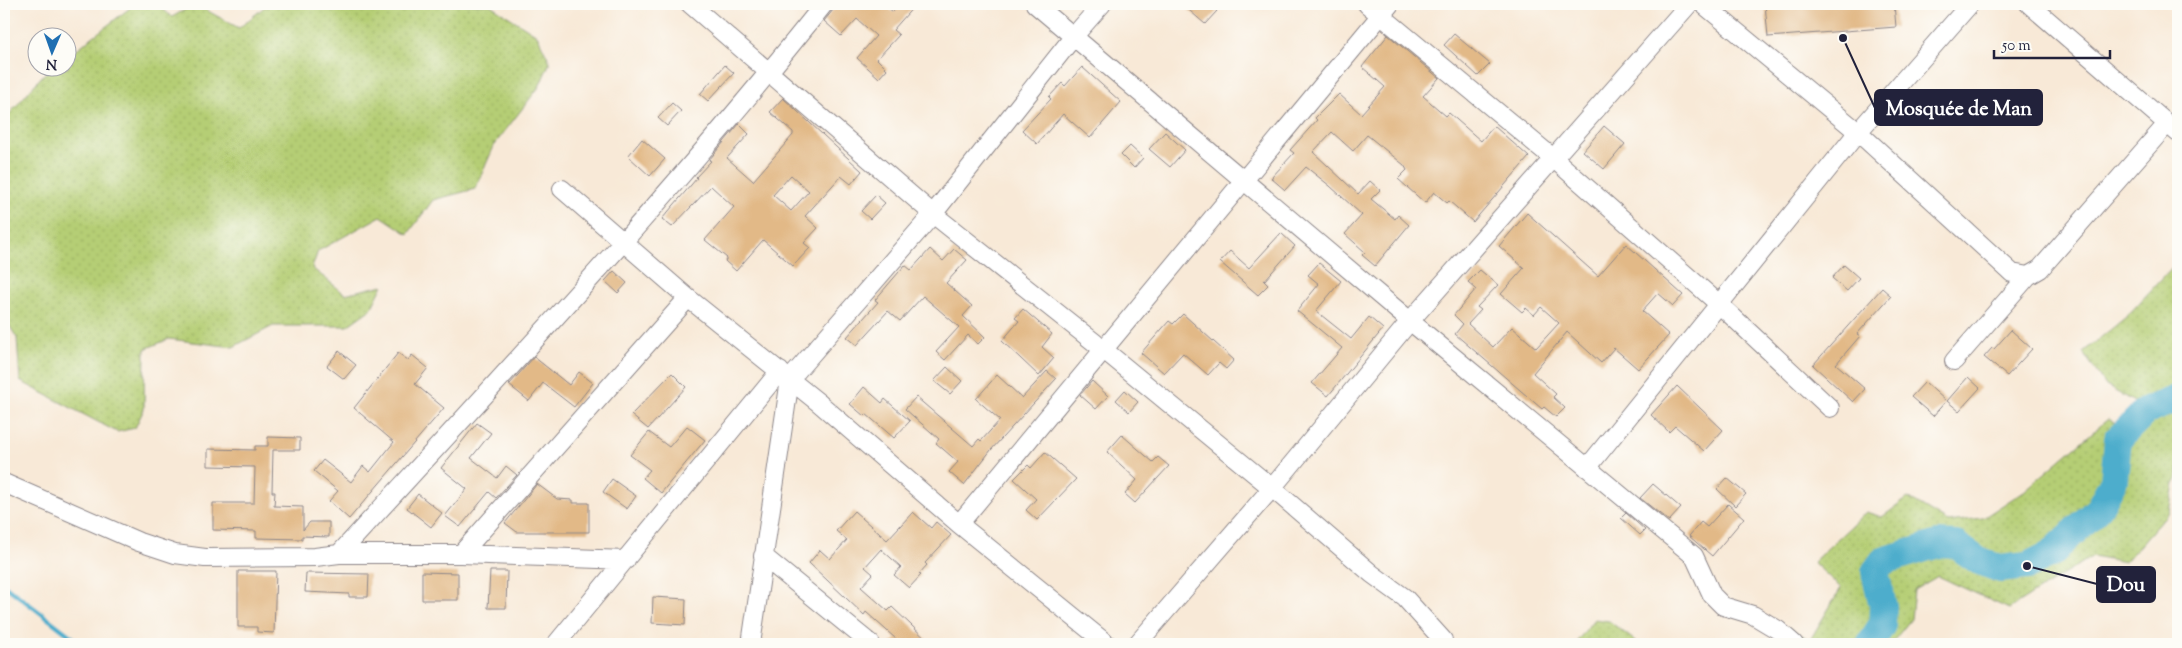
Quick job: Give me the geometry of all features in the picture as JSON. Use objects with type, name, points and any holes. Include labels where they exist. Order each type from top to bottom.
[{"type":"street","points":[[690,4],[933,214],[1104,350],[1272,488],[1372,574],[1405,598],[1443,640]]},
{"type":"street","points":[[339,554],[625,242],[770,72],[824,4]]},
{"type":"street","points":[[1035,4],[1410,321],[1694,556],[1712,595],[1723,606],[1753,615],[1778,630],[1794,644]]},
{"type":"street","points":[[556,644],[785,375],[933,214],[1074,36],[1102,4]]},
{"type":"street","points":[[1367,4],[1385,10],[1719,304],[1830,408]]},
{"type":"street","points":[[1137,644],[1272,488],[1410,321],[1689,4]]},
{"type":"street","points":[[1703,4],[1858,132],[2012,273],[2028,276]]},
{"type":"street","points":[[1587,468],[1858,132],[1970,4]]},
{"type":"street","points":[[1954,361],[2028,276],[2040,268],[2173,128],[2029,4]]},
{"type":"street","points":[[959,524],[1385,10]]},
{"type":"street","points":[[562,189],[688,298],[785,375],[959,524],[1107,644]]},
{"type":"street","points":[[461,554],[688,298]]},
{"type":"street","points":[[751,644],[785,375]]},
{"type":"street","points":[[4,484],[139,542],[175,554],[205,558],[339,554],[461,554],[626,560]]},
{"type":"street","points":[[763,556],[871,644]]},
{"type":"green space","points":[[135,4],[157,4],[172,17],[195,4],[239,28],[268,4],[489,4],[537,35],[550,62],[539,87],[495,144],[475,189],[433,200],[408,234],[381,216],[318,251],[312,268],[345,294],[383,285],[371,309],[347,326],[273,326],[233,347],[169,339],[145,349],[144,409],[135,428],[117,432],[20,381],[17,338],[4,317],[4,120],[41,78],[78,78],[78,48]]},
{"type":"green space","points":[[2178,261],[2178,479],[2174,483],[2169,512],[2125,562],[2093,556],[2009,609],[1938,576],[1914,590],[1911,619],[1891,644],[1771,644],[1788,627],[1810,640],[1841,588],[1813,562],[1866,512],[1882,517],[1908,498],[1948,522],[1983,518],[2024,491],[2108,419],[2122,426],[2136,403],[2106,386],[2083,352],[2126,317]]},
{"type":"green space","points":[[1594,619],[1609,621],[1639,644],[1575,644]]},
{"type":"building","points":[[838,4],[884,4],[893,12],[900,4],[916,4],[893,30],[899,35],[877,59],[887,69],[879,78],[857,58],[876,36],[857,19],[841,36],[824,21]]},
{"type":"building","points":[[1182,4],[1209,4],[1217,11],[1205,24]]},
{"type":"building","points":[[1765,4],[1894,4],[1896,27],[1768,37]]},
{"type":"building","points":[[1454,34],[1490,64],[1478,76],[1444,45]]},
{"type":"building","points":[[1388,35],[1439,78],[1423,96],[1446,116],[1449,113],[1481,141],[1494,126],[1529,157],[1473,222],[1449,201],[1447,203],[1434,192],[1425,203],[1398,179],[1407,170],[1404,165],[1367,135],[1353,151],[1332,132],[1313,152],[1358,194],[1370,181],[1380,190],[1371,199],[1395,219],[1398,215],[1409,225],[1375,266],[1362,255],[1365,252],[1345,234],[1362,215],[1330,186],[1306,167],[1285,190],[1271,178],[1294,153],[1290,150],[1317,120],[1315,118],[1339,94],[1361,114],[1385,87],[1362,67]]},
{"type":"building","points":[[725,65],[734,73],[708,101],[700,94]]},
{"type":"building","points":[[1082,67],[1121,102],[1090,138],[1063,114],[1037,144],[1022,130],[1051,99],[1049,97],[1062,83],[1065,86]]},
{"type":"building","points":[[783,98],[862,171],[851,184],[841,176],[805,216],[818,228],[804,243],[810,248],[793,266],[763,240],[736,271],[725,261],[727,258],[705,240],[734,207],[711,186],[672,227],[662,219],[711,161],[709,160],[739,124],[749,134],[727,158],[753,181],[793,135],[793,132],[770,112]],"holes":[[[791,175],[809,191],[791,211],[773,195]]]},
{"type":"building","points":[[672,103],[681,111],[667,126],[658,118]]},
{"type":"building","points":[[1604,126],[1625,144],[1604,169],[1583,151]]},
{"type":"building","points":[[1165,132],[1185,150],[1170,167],[1149,149]]},
{"type":"building","points":[[642,139],[665,159],[650,176],[628,156]]},
{"type":"building","points":[[1130,146],[1143,158],[1134,168],[1121,155]]},
{"type":"building","points":[[876,195],[885,203],[870,219],[861,211]]},
{"type":"building","points":[[1527,213],[1598,276],[1626,244],[1683,295],[1673,306],[1658,293],[1642,311],[1669,335],[1638,369],[1614,348],[1601,363],[1567,332],[1533,373],[1556,394],[1553,397],[1565,408],[1556,417],[1544,407],[1542,409],[1455,334],[1463,324],[1454,315],[1476,289],[1468,282],[1480,270],[1498,285],[1477,307],[1481,310],[1468,324],[1493,347],[1512,327],[1536,348],[1559,323],[1541,307],[1534,315],[1526,308],[1522,312],[1501,294],[1524,268],[1499,246]]},
{"type":"building","points":[[1281,233],[1295,246],[1264,281],[1268,285],[1258,295],[1220,262],[1230,251],[1249,268]]},
{"type":"building","points":[[930,249],[943,261],[954,249],[967,260],[946,283],[972,306],[963,316],[985,337],[978,344],[968,335],[945,360],[936,352],[959,327],[923,296],[900,321],[888,311],[857,345],[847,337],[878,302],[875,300],[905,265],[911,270]]},
{"type":"building","points":[[1319,263],[1341,281],[1316,311],[1351,339],[1369,317],[1383,329],[1328,396],[1312,383],[1342,348],[1297,311],[1319,284],[1308,275]]},
{"type":"building","points":[[1844,265],[1859,278],[1847,291],[1832,278]]},
{"type":"building","points":[[614,271],[627,283],[618,293],[605,281]]},
{"type":"building","points":[[1882,288],[1891,296],[1857,334],[1860,336],[1836,364],[1865,389],[1853,402],[1813,365]]},
{"type":"building","points":[[1023,309],[1052,334],[1042,347],[1054,358],[1039,376],[1002,341],[1019,321],[1015,318]]},
{"type":"building","points":[[1183,314],[1234,360],[1226,369],[1219,363],[1208,375],[1183,353],[1164,373],[1141,353],[1169,321],[1173,324]]},
{"type":"building","points":[[2011,330],[2032,349],[2007,376],[1984,357]]},
{"type":"building","points":[[339,351],[356,365],[344,379],[327,366]]},
{"type":"building","points":[[398,353],[408,360],[412,355],[428,368],[415,384],[444,408],[349,519],[329,501],[338,491],[314,471],[323,460],[351,482],[363,466],[370,472],[394,442],[354,408]]},
{"type":"building","points":[[534,357],[569,385],[579,372],[593,383],[574,407],[543,383],[529,401],[509,385]]},
{"type":"building","points":[[947,367],[962,381],[950,394],[934,381]]},
{"type":"building","points":[[1047,371],[1056,379],[991,450],[964,485],[949,472],[958,462],[936,443],[939,439],[905,409],[916,397],[973,446],[979,439],[981,441],[1000,420],[976,399],[997,375],[1022,398]]},
{"type":"building","points":[[672,373],[686,387],[648,429],[631,415]]},
{"type":"building","points":[[1968,377],[1980,388],[1959,411],[1947,401]]},
{"type":"building","points":[[1092,381],[1108,396],[1096,409],[1080,395]]},
{"type":"building","points":[[1925,382],[1946,401],[1933,416],[1911,397]]},
{"type":"building","points":[[1677,386],[1723,430],[1704,451],[1675,426],[1669,432],[1651,415]]},
{"type":"building","points":[[864,387],[882,403],[885,399],[910,421],[894,438],[866,414],[864,416],[850,404]]},
{"type":"building","points":[[1125,390],[1138,402],[1129,412],[1116,400]]},
{"type":"building","points":[[477,423],[491,433],[471,458],[497,478],[506,466],[517,475],[496,498],[489,492],[460,527],[445,516],[467,489],[441,468]]},
{"type":"building","points":[[687,426],[705,440],[661,493],[643,478],[650,470],[630,455],[649,432],[669,447]]},
{"type":"building","points":[[1122,435],[1153,462],[1158,457],[1169,466],[1135,503],[1125,494],[1137,480],[1107,452]]},
{"type":"building","points":[[268,437],[300,438],[300,450],[273,450],[272,492],[275,492],[274,506],[303,507],[303,530],[310,522],[329,522],[329,537],[302,536],[302,539],[256,538],[256,531],[213,530],[213,503],[254,503],[255,467],[208,466],[208,449],[255,450],[255,446],[268,446]]},
{"type":"building","points":[[1045,452],[1076,479],[1037,520],[1026,510],[1036,499],[1014,479],[1028,465],[1031,468]]},
{"type":"building","points":[[1727,478],[1746,494],[1735,506],[1717,489]]},
{"type":"building","points":[[612,479],[636,496],[627,509],[603,492]]},
{"type":"building","points":[[537,484],[557,499],[573,500],[573,503],[589,503],[589,532],[517,532],[505,523]]},
{"type":"building","points":[[1653,484],[1681,508],[1669,521],[1640,498]]},
{"type":"building","points":[[418,494],[442,513],[431,527],[407,508]]},
{"type":"building","points":[[1728,504],[1744,518],[1712,556],[1689,536],[1701,522],[1707,527]]},
{"type":"building","points":[[854,511],[887,540],[913,512],[931,528],[936,522],[951,535],[925,563],[927,565],[919,574],[921,575],[909,588],[894,575],[901,567],[881,549],[865,567],[873,574],[861,587],[888,611],[892,607],[931,644],[891,644],[896,639],[866,612],[864,615],[809,563],[820,550],[830,559],[847,540],[836,531]]},
{"type":"building","points":[[1626,513],[1645,530],[1640,535],[1621,518]]},
{"type":"building","points":[[238,571],[276,571],[274,633],[257,632],[257,627],[238,627]]},
{"type":"building","points":[[490,571],[507,571],[506,608],[488,608]]},
{"type":"building","points":[[422,572],[458,573],[458,600],[422,600]]},
{"type":"building","points":[[306,573],[369,574],[368,597],[349,597],[349,594],[305,592]]},
{"type":"building","points":[[653,597],[686,599],[685,625],[652,623]]},
{"type":"waterway","points":[[1870,644],[1882,625],[1883,606],[1875,572],[1883,561],[1938,544],[1956,545],[1979,561],[2000,569],[2027,566],[2051,554],[2099,508],[2114,480],[2118,439],[2146,411],[2178,398]]},
{"type":"waterway","points":[[4,585],[81,644]]},
{"type":"place","name":"Mosquée de Man","points":[[1843,38]]},
{"type":"place","name":"Dou","points":[[2027,566]]}]
